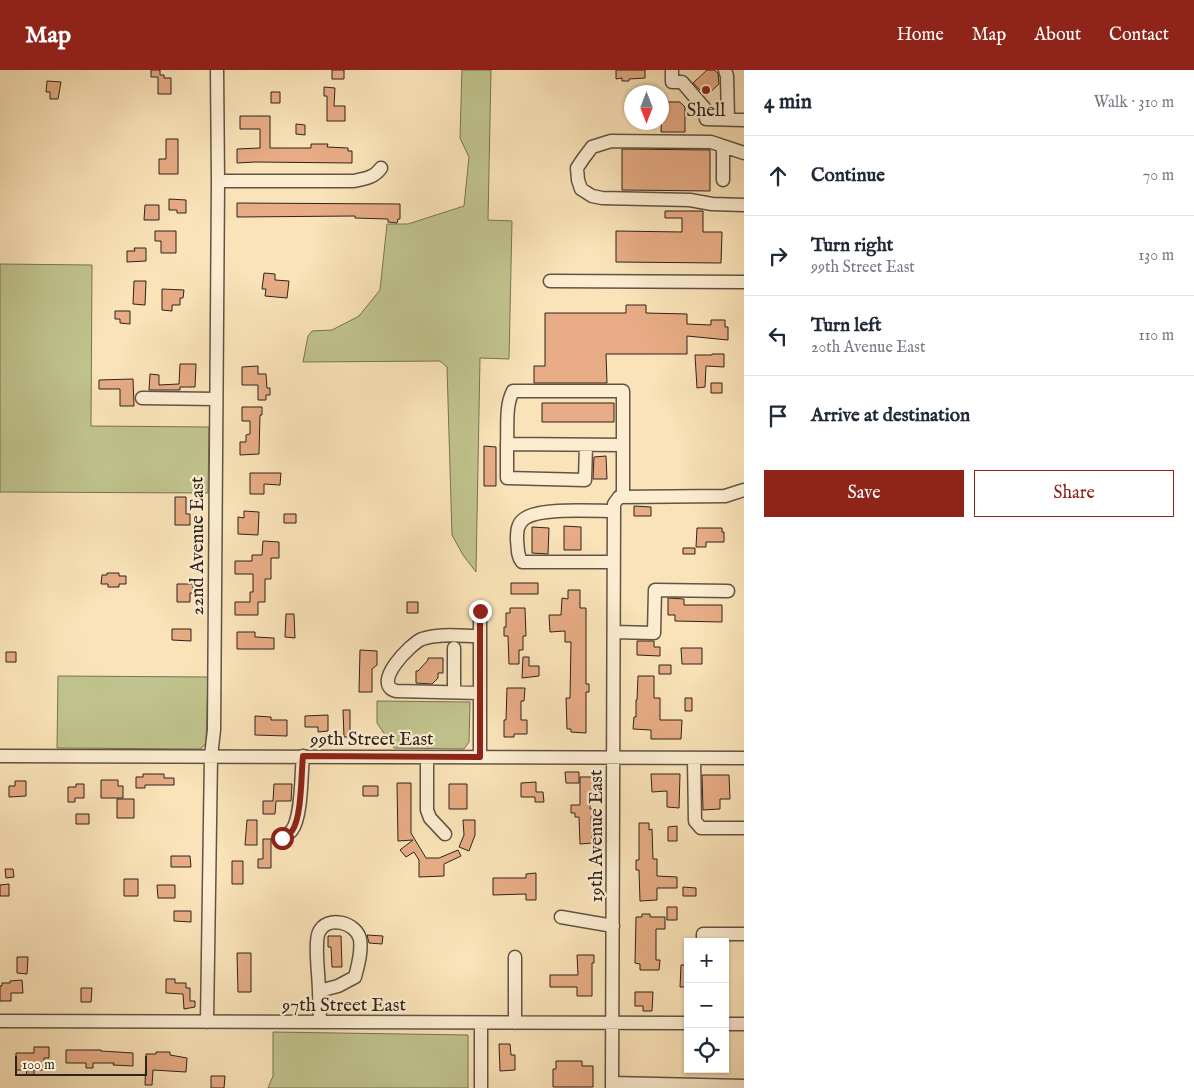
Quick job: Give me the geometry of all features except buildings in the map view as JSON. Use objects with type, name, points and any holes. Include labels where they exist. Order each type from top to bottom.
[{"type":"street","name":"22nd Avenue East","points":[[207,1022],[211,756],[214,730],[217,70]]},
{"type":"street","points":[[672,70],[672,82],[682,82],[706,110],[706,119],[744,120]]},
{"type":"street","points":[[726,70],[728,76],[728,119]]},
{"type":"street","points":[[744,153],[711,142],[611,141],[592,147],[582,159],[578,168],[578,180],[581,189],[592,196],[602,198],[690,200],[712,204],[744,205]]},
{"type":"street","points":[[723,146],[723,180]]},
{"type":"street","points":[[218,180],[353,181],[371,177],[380,168]]},
{"type":"street","points":[[550,281],[744,282]]},
{"type":"street","points":[[586,445],[585,480],[507,478],[509,402],[513,391],[623,391],[623,497]]},
{"type":"street","points":[[142,398],[216,399]]},
{"type":"street","points":[[507,444],[623,445]]},
{"type":"street","points":[[614,562],[522,562],[519,558],[517,533],[520,523],[532,515],[545,512],[614,511],[614,504],[619,497],[725,496],[744,490]]},
{"type":"street","name":"19th Avenue East","points":[[612,1086],[614,511]]},
{"type":"street","points":[[614,632],[654,633],[655,590],[728,591]]},
{"type":"street","points":[[480,611],[480,757]]},
{"type":"street","points":[[480,636],[435,636],[423,639],[413,644],[395,664],[389,674],[389,686],[392,690],[480,693]]},
{"type":"street","points":[[454,648],[454,692]]},
{"type":"street","name":"99th Street East","points":[[0,756],[744,758]]},
{"type":"street","points":[[282,838],[292,831],[295,822],[303,756]]},
{"type":"street","points":[[426,757],[427,810],[430,818],[445,834]]},
{"type":"street","points":[[694,758],[697,824],[701,828],[744,828]]},
{"type":"street","points":[[561,917],[613,926]]},
{"type":"street","points":[[319,991],[338,986],[355,977],[360,955],[360,938],[355,929],[344,923],[325,926],[319,931],[317,943],[320,1022]]},
{"type":"street","points":[[704,938],[703,934],[744,934]]},
{"type":"street","points":[[514,1023],[515,957]]},
{"type":"street","name":"97th Street East","points":[[0,1021],[684,1024]]},
{"type":"street","points":[[481,1023],[481,1088]]},
{"type":"street","points":[[729,1024],[744,1024]]},
{"type":"street","points":[[612,1086],[744,1086]]},
{"type":"green space","points":[[462,70],[491,70],[488,220],[512,221],[509,359],[480,358],[476,572],[463,555],[452,535],[447,367],[440,361],[303,362],[308,336],[312,331],[332,330],[359,316],[380,290],[387,224],[408,224],[464,206],[469,157],[460,138]]},
{"type":"green space","points":[[0,264],[92,265],[91,426],[209,427],[208,493],[0,492]]},
{"type":"green space","points":[[58,676],[208,677],[206,743],[201,749],[57,748]]},
{"type":"green space","points":[[377,701],[470,702],[469,742],[464,749],[394,748],[377,723]]},
{"type":"green space","points":[[273,1032],[468,1035],[468,1088],[268,1088],[273,1076]]},
{"type":"place","name":"Shell","points":[[706,90]]},
{"type":"route","points":[[282,838],[292,831],[295,822],[303,756],[480,757],[480,611]]}]
